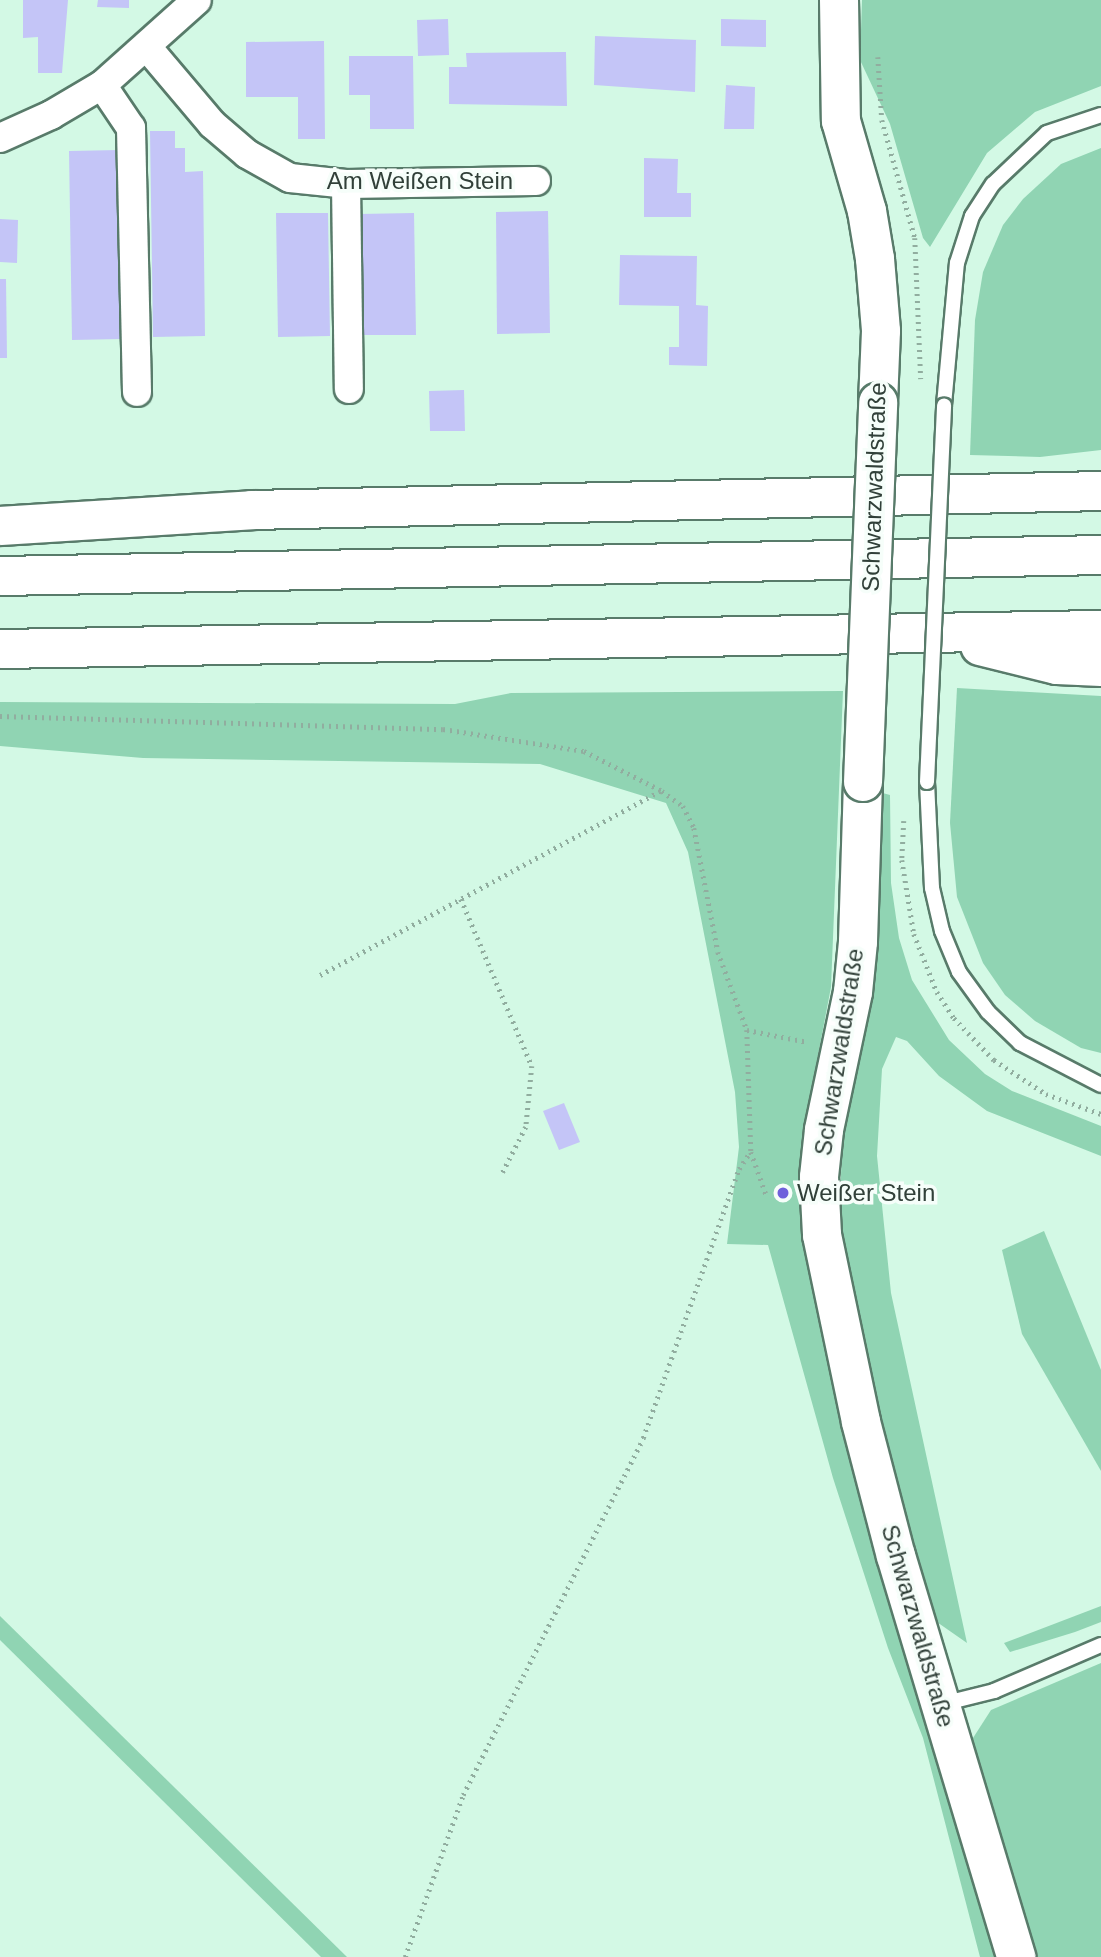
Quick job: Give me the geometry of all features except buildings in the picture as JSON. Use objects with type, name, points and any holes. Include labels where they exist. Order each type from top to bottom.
[{"type":"main road","name":"Schwarzwaldstraße","points":[[839,0],[841,121],[867,211],[875,259],[881,331],[858,942],[842,1047],[822,1142],[822,1235],[861,1422],[940,1705],[1016,1957]]},
{"type":"main road","points":[[1011,493],[1101,477]]},
{"type":"main road","points":[[0,526],[252,510],[1101,491]]},
{"type":"main road","points":[[0,576],[1101,555]]},
{"type":"main road","points":[[0,649],[1101,630]]},
{"type":"main road","points":[[930,633],[1057,665],[1101,667]]},
{"type":"street","points":[[0,138],[51,115],[102,85],[197,0]]},
{"type":"street","name":"Am Weißen Stein","points":[[147,47],[212,124],[247,154],[290,178],[346,184],[536,181]]},
{"type":"street","points":[[102,85],[131,128],[137,393]]},
{"type":"street","points":[[346,184],[349,389]]},
{"type":"lane","points":[[1101,114],[1047,133],[993,184],[972,216],[957,263],[944,405],[927,782],[932,888],[942,931],[959,972],[988,1012],[1020,1043],[1101,1085]]},
{"type":"lane","points":[[940,1705],[994,1691],[1101,1645]]},
{"type":"path","points":[[0,716],[443,729],[584,751],[662,791],[683,806],[694,828],[718,952],[747,1030],[751,1152],[767,1197]]},
{"type":"path","points":[[320,975],[662,791]]},
{"type":"path","points":[[461,899],[532,1066],[526,1127],[503,1172]]},
{"type":"path","points":[[747,1030],[842,1047]]},
{"type":"path","points":[[405,1957],[463,1795],[643,1438],[739,1169],[751,1152]]},
{"type":"green space","points":[[862,0],[1101,0],[1101,86],[1035,112],[987,153],[930,247],[923,238],[890,124],[860,60]]},
{"type":"green space","points":[[1101,148],[1101,450],[1040,457],[970,455],[975,320],[983,272],[1003,225],[1023,199],[1061,164]]},
{"type":"green space","points":[[957,688],[1101,696],[1101,1053],[1081,1048],[1035,1021],[1005,995],[983,963],[957,897],[950,823]]},
{"type":"green space","points":[[843,691],[831,987],[808,1108],[800,1181],[805,1235],[1004,1957],[980,1957],[923,1738],[888,1648],[833,1478],[768,1245],[727,1244],[739,1147],[735,1092],[688,852],[666,803],[540,764],[143,758],[0,746],[0,702],[455,704],[511,693]]},
{"type":"green space","points":[[879,792],[890,795],[891,883],[899,938],[912,980],[949,1040],[985,1074],[1012,1091],[1101,1126],[1101,1156],[987,1111],[939,1076],[907,1041],[896,1037],[882,1069],[877,1156],[891,1293],[967,1643],[934,1620],[873,1419],[839,1231],[842,1147],[875,969],[874,858]]},
{"type":"green space","points":[[1044,1231],[1101,1370],[1101,1471],[1022,1334],[1002,1250]]},
{"type":"green space","points":[[1101,1606],[1101,1622],[1075,1632],[1010,1652],[1004,1643]]},
{"type":"green space","points":[[0,1616],[347,1957],[321,1957],[0,1640]]},
{"type":"green space","points":[[1101,1663],[1101,1957],[1037,1957],[974,1757],[973,1738],[991,1710]]},
{"type":"place","name":"Weißer Stein","points":[[783,1193]]}]
